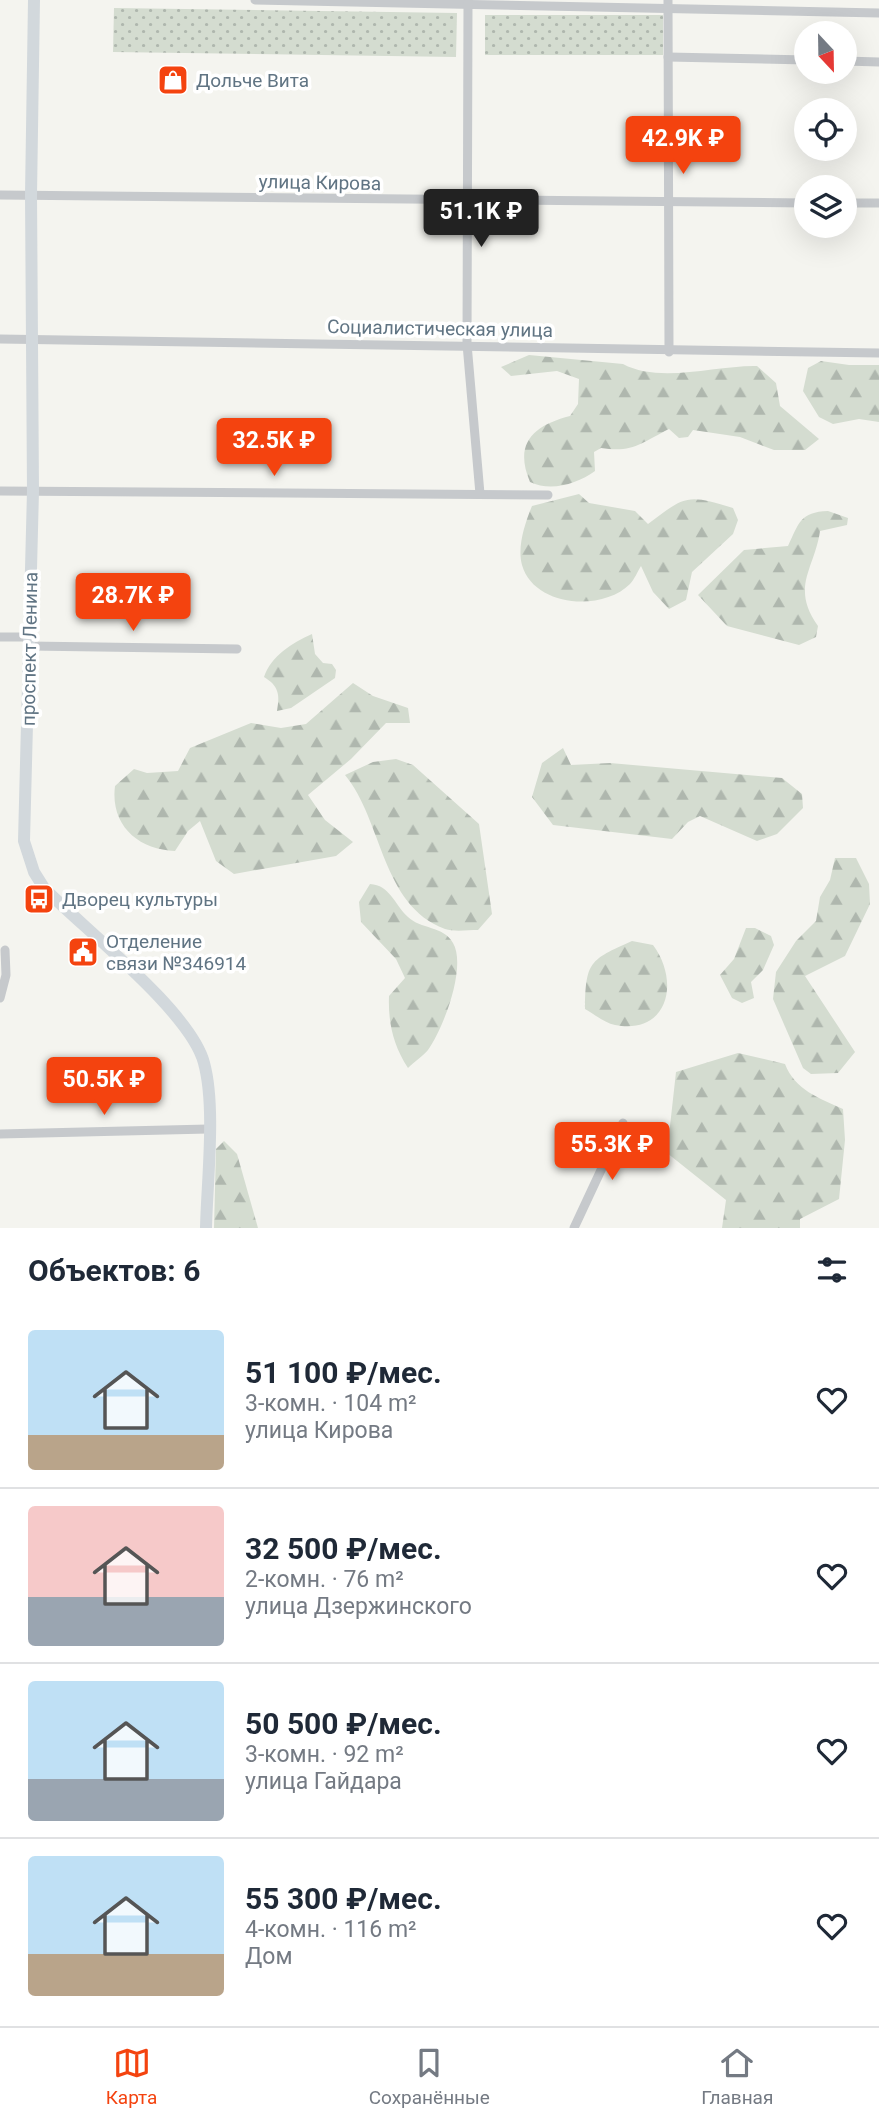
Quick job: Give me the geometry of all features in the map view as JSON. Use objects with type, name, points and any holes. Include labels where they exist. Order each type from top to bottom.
[{"type":"main road","name":"проспект Ленина","points":[[34,0],[31,195],[33,491],[24,841],[33,873],[70,914],[164,1002],[189,1031],[204,1061],[209,1088],[206,1228]]},
{"type":"street","points":[[255,0],[668,4],[879,13]]},
{"type":"street","points":[[468,4],[467,344],[480,494]]},
{"type":"street","points":[[668,4],[669,352]]},
{"type":"street","points":[[668,57],[794,60]]},
{"type":"street","points":[[858,61],[879,62]]},
{"type":"street","name":"улица Кирова","points":[[0,195],[466,202],[794,203]]},
{"type":"street","points":[[857,203],[879,203]]},
{"type":"street","name":"Социалистическая улица","points":[[0,339],[467,344],[669,352],[879,353]]},
{"type":"street","points":[[0,491],[548,495]]},
{"type":"street","points":[[0,637],[29,642],[237,649]]},
{"type":"street","points":[[0,998],[6,975],[5,950]]},
{"type":"street","points":[[574,1228],[623,1123]]},
{"type":"street","points":[[0,1134],[208,1129]]},
{"type":"green space","points":[[114,8],[457,13],[456,57],[113,52]]},
{"type":"green space","points":[[485,15],[663,15],[663,55],[485,55]]},
{"type":"green space","points":[[529,355],[623,364],[654,373],[757,366],[776,383],[780,406],[819,439],[805,450],[774,450],[740,437],[693,430],[688,437],[679,438],[669,429],[629,448],[601,448],[594,452],[595,471],[580,480],[564,485],[538,485],[530,482],[525,468],[526,446],[537,430],[570,416],[578,404],[579,379],[557,371],[511,376],[501,367]]},
{"type":"green space","points":[[821,361],[879,365],[879,422],[859,419],[833,424],[819,417],[803,391],[808,368]]},
{"type":"green space","points":[[579,494],[589,503],[635,511],[648,524],[671,507],[696,499],[733,508],[738,520],[733,534],[692,572],[686,600],[669,609],[653,592],[641,566],[631,582],[618,593],[603,599],[570,601],[540,590],[529,579],[522,565],[520,551],[524,527],[532,506]]},
{"type":"green space","points":[[828,511],[848,518],[847,525],[820,531],[807,578],[806,600],[818,626],[816,637],[799,645],[727,626],[698,595],[744,550],[788,546],[798,525],[806,516]]},
{"type":"green space","points":[[312,634],[315,654],[323,663],[332,664],[336,670],[335,678],[291,708],[277,711],[277,691],[264,677],[267,669],[283,651]]},
{"type":"green space","points":[[353,683],[373,696],[408,708],[410,723],[386,723],[351,759],[308,795],[325,820],[353,842],[336,856],[234,874],[216,861],[200,821],[188,831],[175,851],[149,846],[129,833],[122,823],[117,812],[115,786],[134,769],[147,773],[178,771],[190,748],[251,723],[281,728],[306,724]]},
{"type":"green space","points":[[563,748],[571,765],[610,763],[782,778],[802,794],[803,808],[777,834],[757,841],[700,816],[688,822],[672,839],[553,825],[532,797],[542,763]]},
{"type":"green space","points":[[396,759],[413,765],[479,824],[492,914],[478,930],[449,930],[424,917],[408,901],[395,882],[368,815],[345,775],[373,762]]},
{"type":"green space","points":[[835,858],[856,858],[869,884],[870,904],[845,956],[805,976],[855,1052],[838,1073],[811,1074],[803,1068],[773,999],[776,972],[796,941],[816,921],[820,897],[830,880]]},
{"type":"green space","points":[[370,884],[387,891],[413,921],[449,937],[457,954],[455,982],[440,1028],[428,1050],[408,1068],[395,1042],[389,1006],[389,996],[405,978],[396,959],[361,922],[359,902]]},
{"type":"green space","points":[[746,928],[755,928],[771,936],[774,945],[763,970],[751,982],[754,998],[742,1003],[732,998],[720,975],[734,959]]},
{"type":"green space","points":[[632,941],[653,945],[666,974],[667,989],[658,1014],[648,1022],[633,1026],[615,1025],[585,1009],[587,981],[598,958]]},
{"type":"green space","points":[[738,1053],[785,1064],[801,1087],[843,1109],[845,1140],[839,1199],[800,1219],[800,1228],[722,1228],[726,1200],[667,1153],[676,1072]]},
{"type":"green space","points":[[224,1141],[237,1154],[258,1228],[214,1228],[216,1149]]},
{"type":"place","name":"Дольче Вита","points":[[173,80]]},
{"type":"place","name":"Дворец культуры","points":[[39,899]]},
{"type":"place","name":"Отделение связи №346914","points":[[83,952]]}]
